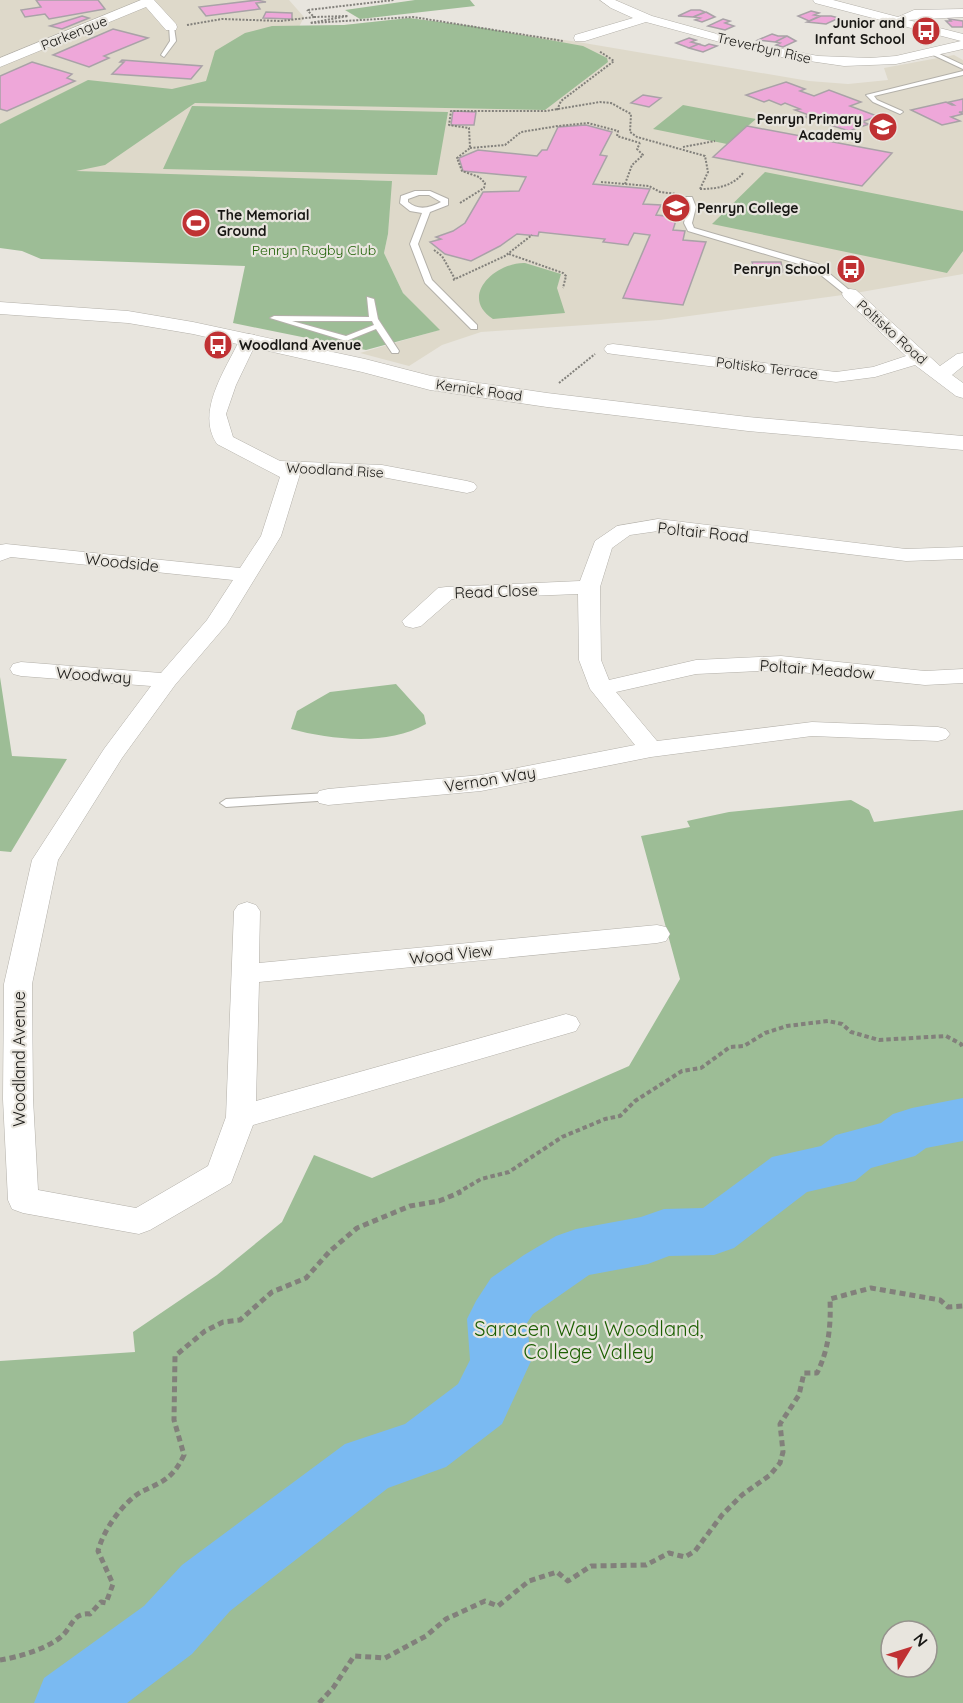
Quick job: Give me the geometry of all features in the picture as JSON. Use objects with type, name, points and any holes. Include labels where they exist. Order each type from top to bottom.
[{"type":"street","name":"Parkengue","points":[[0,63],[129,11],[148,0],[171,27]]},
{"type":"street","name":"Treverbyn Rise","points":[[606,0],[617,8],[647,18],[750,47],[823,61],[874,62],[933,53],[963,45]]},
{"type":"street","points":[[819,0],[963,38]]},
{"type":"street","points":[[896,21],[914,14],[963,13]]},
{"type":"street","points":[[576,40],[647,18]]},
{"type":"street","name":"Poltisko Road","points":[[850,294],[918,358],[963,392]]},
{"type":"street","name":"Kernick Road","points":[[0,308],[128,317],[249,339],[430,383],[547,400],[748,424],[963,443]]},
{"type":"street","points":[[249,339],[226,385],[217,414],[224,440],[275,467]]},
{"type":"street","name":"Poltisko Terrace","points":[[613,349],[836,377],[875,372],[918,358]]},
{"type":"street","points":[[941,374],[963,358]]},
{"type":"street","name":"Woodland Rise","points":[[275,467],[382,471],[466,487]]},
{"type":"street","name":"Woodland Avenue","points":[[247,911],[241,1117],[220,1174],[139,1221],[23,1200],[18,1099],[18,984],[45,860],[112,754],[167,680],[216,624],[271,536],[291,475],[275,467]]},
{"type":"street","name":"Poltair Road","points":[[651,749],[601,689],[590,660],[589,587],[602,545],[624,530],[658,525],[906,555],[963,553]]},
{"type":"street","name":"Woodside","points":[[0,555],[6,550],[246,575]]},
{"type":"street","name":"Read Close","points":[[413,621],[446,593],[589,587]]},
{"type":"street","name":"Poltair Meadow","points":[[601,689],[696,667],[781,663],[925,678],[963,676]]},
{"type":"street","name":"Woodway","points":[[21,669],[167,680]]},
{"type":"street","points":[[651,749],[812,729],[938,734]]},
{"type":"street","name":"Vernon Way","points":[[328,797],[481,783],[651,749]]},
{"type":"street","name":"Wood View","points":[[245,974],[657,934]]},
{"type":"street","points":[[241,1117],[566,1024]]},
{"type":"lane","points":[[164,55],[173,41],[171,27]]},
{"type":"lane","points":[[933,53],[963,67]]},
{"type":"lane","points":[[900,112],[875,101],[869,95],[963,73]]},
{"type":"lane","points":[[418,193],[430,193],[444,199],[445,203],[426,210],[406,206],[404,198],[418,193]]},
{"type":"lane","points":[[686,197],[692,207],[688,224],[691,229],[815,266],[850,294]]},
{"type":"lane","points":[[426,210],[414,244],[428,281],[474,327]]},
{"type":"lane","points":[[370,298],[376,322],[395,351]]},
{"type":"lane","points":[[274,318],[376,322],[354,338],[346,339],[274,318]]},
{"type":"lane","points":[[226,803],[328,797]]},
{"type":"path","points":[[314,17],[308,10],[394,0]]},
{"type":"path","points":[[171,27],[222,19],[281,21],[348,16],[310,23],[413,17],[576,40]]},
{"type":"path","points":[[557,110],[561,101],[614,61],[598,51]]},
{"type":"path","points":[[468,132],[468,128],[448,125],[451,111],[557,110],[593,102],[611,104],[631,114],[630,132],[642,140],[683,147],[700,153],[707,159],[708,172],[700,189],[730,185],[740,180],[744,172]]},
{"type":"path","points":[[470,148],[505,145],[521,132],[534,129],[588,123],[618,132],[617,136],[640,143]]},
{"type":"path","points":[[625,184],[632,165],[643,155],[637,149],[642,140]]},
{"type":"path","points":[[683,147],[715,141]]},
{"type":"path","points":[[601,182],[649,186],[660,192],[686,197]]},
{"type":"path","points":[[437,290],[449,281],[480,269],[508,254],[532,236]]},
{"type":"path","points":[[508,254],[563,273],[566,276],[563,288]]},
{"type":"path","points":[[547,400],[562,379],[586,360],[594,354],[613,349]]},
{"type":"path","points":[[0,1660],[23,1656],[62,1636],[76,1617],[83,1613],[90,1614],[101,1602],[106,1603],[113,1593],[115,1584],[99,1555],[100,1543],[119,1515],[139,1494],[170,1478],[184,1455],[174,1420],[175,1356],[205,1331],[223,1322],[240,1320],[272,1292],[306,1278],[330,1251],[357,1228],[410,1206],[439,1201],[468,1189],[481,1179],[509,1172],[562,1137],[605,1119],[620,1116],[635,1101],[682,1071],[701,1068],[730,1047],[744,1046],[765,1034],[787,1026],[828,1021],[842,1024],[851,1032],[879,1040],[946,1036],[961,1044],[963,1048]]},
{"type":"path","points":[[319,1703],[333,1688],[354,1656],[385,1658],[426,1636],[446,1619],[485,1601],[498,1606],[530,1581],[557,1572],[568,1581],[591,1566],[646,1565],[669,1553],[686,1557],[695,1551],[722,1515],[770,1475],[780,1463],[783,1452],[780,1424],[799,1395],[804,1373],[817,1373],[822,1364],[831,1332],[830,1299],[872,1288],[940,1300],[948,1307],[963,1306]]},
{"type":"shaded area","name":"Penryn College","points":[[0,0],[289,0],[304,17],[299,27],[409,18],[578,42],[809,81],[848,84],[888,80],[884,68],[954,55],[963,60],[963,274],[850,294],[660,320],[481,332],[442,345],[409,366],[360,353],[439,330],[403,293],[384,253],[388,234],[391,181],[72,172],[0,151]]},
{"type":"green space","points":[[415,0],[470,0],[475,6],[360,19],[345,10]]},
{"type":"green space","name":"Penryn Rugby Club","points":[[409,18],[472,26],[583,46],[607,58],[608,62],[545,110],[195,103],[105,165],[76,171],[392,181],[388,234],[384,253],[403,293],[440,330],[366,350],[233,323],[245,266],[41,259],[22,251],[0,248],[0,124],[88,80],[172,89],[206,81],[215,51],[245,33],[272,26],[344,25]]},
{"type":"green space","points":[[683,105],[756,119],[727,144],[653,129]]},
{"type":"green space","points":[[192,106],[448,112],[437,175],[163,169]]},
{"type":"green space","points":[[765,172],[963,211],[963,251],[947,273],[712,224]]},
{"type":"green space","points":[[525,263],[561,274],[557,288],[565,313],[493,319],[483,310],[479,300],[480,291],[485,282],[503,268]]},
{"type":"green space","points":[[0,677],[12,756],[67,759],[11,852],[0,851]]},
{"type":"green space","points":[[396,684],[424,715],[426,724],[394,736],[359,739],[324,736],[291,729],[297,711],[330,692]]},
{"type":"green space","name":"Saracen Way Woodland, College Valley","points":[[851,800],[869,810],[874,822],[963,810],[963,1703],[0,1703],[0,1361],[135,1352],[133,1332],[217,1275],[282,1222],[314,1155],[372,1178],[629,1066],[680,979],[641,836],[690,827],[687,821],[729,812]]},
{"type":"building","points":[[36,0],[98,0],[105,9],[49,19],[45,14],[25,17],[21,10],[41,7]]},
{"type":"building","points":[[257,0],[266,2],[256,3],[260,9],[206,16],[199,7]]},
{"type":"building","points":[[691,10],[705,12],[693,17],[678,16]]},
{"type":"building","points":[[811,11],[819,13],[814,15],[820,16],[809,21],[798,16]]},
{"type":"building","points":[[266,12],[292,13],[292,19],[263,18]]},
{"type":"building","points":[[706,12],[715,17],[702,22],[695,20],[700,18],[693,17]]},
{"type":"building","points":[[82,16],[89,18],[62,29],[50,26]]},
{"type":"building","points":[[821,16],[839,18],[826,24],[807,22]]},
{"type":"building","points":[[723,19],[730,21],[725,23],[734,26],[725,30],[708,26]]},
{"type":"building","points":[[949,19],[963,21],[963,27],[952,27],[946,21],[951,21]]},
{"type":"building","points":[[113,29],[148,38],[104,56],[109,58],[89,67],[53,55]]},
{"type":"building","points":[[772,34],[787,36],[775,42],[758,40]]},
{"type":"building","points":[[787,36],[796,41],[783,47],[776,45],[780,43],[775,42]]},
{"type":"building","points":[[689,38],[696,40],[691,42],[699,44],[689,48],[676,43]]},
{"type":"building","points":[[698,44],[717,46],[703,52],[689,48]]},
{"type":"building","points":[[122,60],[202,66],[191,79],[112,74],[124,62],[120,62]]},
{"type":"building","points":[[32,62],[72,74],[67,78],[75,81],[7,111],[0,109],[0,76]]},
{"type":"building","points":[[786,82],[805,89],[800,91],[814,96],[829,90],[861,102],[850,106],[877,116],[862,122],[869,124],[849,131],[805,117],[809,115],[785,103],[781,105],[769,100],[764,102],[746,95]]},
{"type":"building","points":[[643,95],[661,98],[649,107],[631,103]]},
{"type":"building","points":[[963,99],[963,112],[959,112],[963,114],[951,117],[960,121],[942,125],[911,110],[946,102],[954,105],[949,102]]},
{"type":"building","points":[[453,111],[476,112],[474,125],[451,125]]},
{"type":"building","points":[[586,125],[612,132],[600,155],[607,156],[593,184],[650,189],[643,204],[661,205],[656,215],[677,217],[673,230],[685,231],[683,240],[706,242],[683,305],[623,298],[650,235],[634,233],[628,245],[603,242],[605,239],[539,232],[538,236],[517,234],[471,261],[445,254],[430,242],[441,239],[436,237],[453,231],[465,223],[483,192],[519,191],[526,177],[463,171],[459,158],[478,150],[537,156],[542,150],[547,150],[558,127]]},
{"type":"building","points":[[747,126],[892,153],[862,186],[713,157]]},
{"type":"building","points":[[752,262],[781,262],[783,272],[754,271]]},
{"type":"waterway","points":[[69,1703],[168,1630],[206,1588],[368,1465],[424,1447],[480,1404],[501,1361],[497,1319],[512,1296],[545,1272],[576,1253],[648,1240],[664,1233],[714,1231],[792,1173],[835,1165],[855,1150],[896,1141],[912,1129],[958,1122],[963,1119]]},
{"type":"place","name":"Junior and Infant School","points":[[926,31]]},
{"type":"place","name":"Penryn Primary Academy","points":[[883,127]]},
{"type":"place","name":"Penryn College","points":[[676,208]]},
{"type":"place","name":"The Memorial Ground","points":[[196,223]]},
{"type":"place","name":"Penryn School","points":[[851,269]]},
{"type":"place","name":"Woodland Avenue","points":[[218,345]]}]
